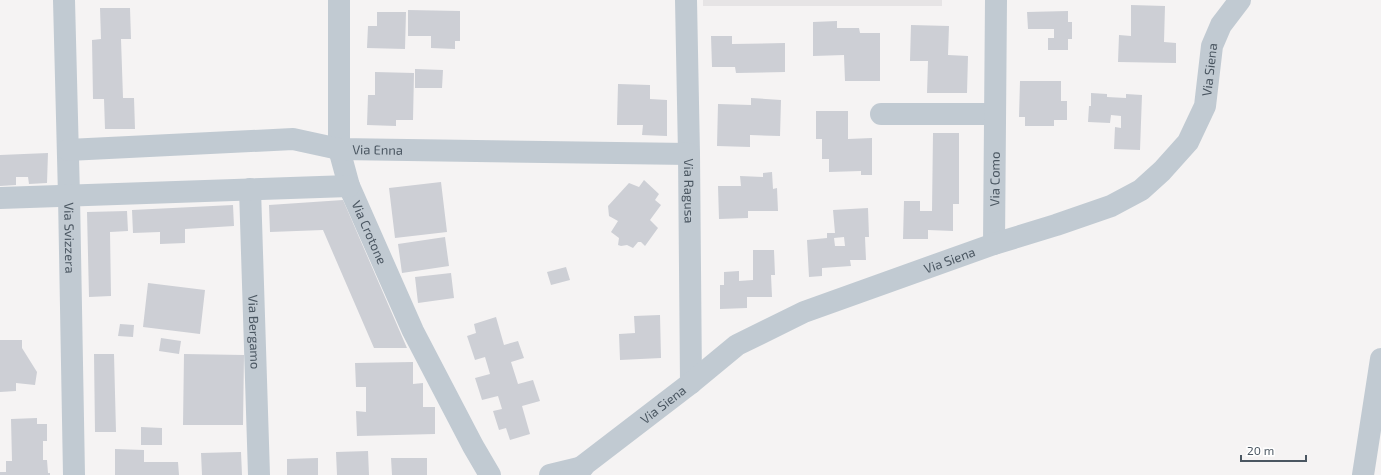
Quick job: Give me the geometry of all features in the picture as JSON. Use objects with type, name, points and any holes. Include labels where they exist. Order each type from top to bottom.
[{"type":"street","name":"Via Svizzera","points":[[64,0],[74,475]]},
{"type":"street","name":"Via Crotone","points":[[339,0],[339,149],[349,186],[413,331],[487,474]]},
{"type":"street","name":"Via Ragusa","points":[[686,0],[692,383]]},
{"type":"street","name":"Via Como","points":[[994,244],[996,0]]},
{"type":"street","name":"Via Siena","points":[[577,472],[692,383],[737,345],[804,312],[994,244],[1111,206],[1140,190],[1162,171],[1188,142],[1205,106],[1212,46],[1230,4]]},
{"type":"street","points":[[882,114],[995,114]]},
{"type":"street","name":"Via Enna","points":[[68,150],[293,139],[339,149],[689,154]]},
{"type":"street","points":[[0,198],[349,186]]},
{"type":"street","name":"Via Bergamo","points":[[250,189],[259,475]]},
{"type":"street","points":[[1364,475],[1381,359]]},
{"type":"street","points":[[550,475],[577,472]]},
{"type":"shaded area","points":[[703,0],[942,0],[942,6],[703,6]]},
{"type":"building","points":[[1131,5],[1165,6],[1164,42],[1176,43],[1176,63],[1118,62],[1119,35],[1131,36]]},
{"type":"building","points":[[100,8],[130,8],[131,39],[121,39],[123,98],[134,98],[135,129],[105,129],[104,99],[93,99],[92,40],[101,39]]},
{"type":"building","points":[[408,10],[460,11],[460,41],[455,41],[455,49],[431,48],[431,36],[408,36]]},
{"type":"building","points":[[1068,11],[1068,22],[1072,22],[1072,39],[1068,39],[1068,50],[1048,50],[1048,38],[1054,38],[1054,29],[1028,29],[1027,12]]},
{"type":"building","points":[[377,12],[406,12],[405,49],[367,48],[368,26],[377,26]]},
{"type":"building","points":[[837,21],[837,28],[859,28],[860,33],[880,33],[880,81],[845,81],[844,55],[813,56],[813,22]]},
{"type":"building","points":[[911,25],[949,26],[948,55],[968,56],[967,93],[927,93],[928,61],[910,61]]},
{"type":"building","points":[[711,36],[732,36],[732,44],[785,43],[785,72],[736,73],[735,67],[712,67]]},
{"type":"building","points":[[415,69],[443,70],[442,88],[415,88]]},
{"type":"building","points":[[375,72],[414,73],[413,120],[396,120],[396,126],[367,125],[368,95],[375,95]]},
{"type":"building","points":[[1020,81],[1061,81],[1061,101],[1067,101],[1067,120],[1054,120],[1054,126],[1025,126],[1025,117],[1019,117]]},
{"type":"building","points":[[618,84],[650,85],[650,99],[667,100],[667,136],[642,135],[643,125],[617,125]]},
{"type":"building","points":[[1091,93],[1107,94],[1107,97],[1126,98],[1126,94],[1142,95],[1140,150],[1114,149],[1115,127],[1121,128],[1121,116],[1111,115],[1110,123],[1088,122],[1089,106],[1091,106]]},
{"type":"building","points":[[751,98],[781,100],[780,136],[750,135],[750,147],[717,146],[718,104],[751,105]]},
{"type":"building","points":[[816,111],[848,111],[848,139],[872,138],[872,175],[861,175],[861,171],[829,172],[829,159],[822,159],[822,139],[816,139]]},
{"type":"building","points":[[933,133],[959,133],[959,204],[953,204],[953,231],[928,230],[928,239],[903,239],[904,201],[920,201],[920,211],[932,211]]},
{"type":"building","points":[[48,153],[47,183],[29,184],[28,177],[16,177],[16,185],[0,186],[0,155]]},
{"type":"building","points":[[772,172],[773,189],[777,188],[778,211],[748,211],[748,218],[719,219],[718,186],[741,186],[740,176],[763,177],[763,173]]},
{"type":"building","points":[[644,180],[659,194],[655,200],[661,205],[650,220],[658,228],[645,246],[641,242],[638,242],[633,248],[627,245],[618,245],[619,238],[611,232],[618,221],[609,216],[608,206],[629,183],[639,187]]},
{"type":"building","points":[[441,182],[447,232],[395,238],[389,188]]},
{"type":"building","points":[[343,200],[407,348],[374,348],[323,230],[270,232],[269,205]]},
{"type":"building","points":[[233,205],[234,226],[185,229],[185,243],[160,244],[160,232],[133,233],[132,210]]},
{"type":"building","points":[[868,208],[869,237],[865,237],[866,260],[850,260],[851,266],[822,268],[822,276],[809,277],[807,240],[827,238],[827,233],[835,233],[833,210]],"holes":[[[844,237],[845,246],[835,246],[834,238]]]},
{"type":"building","points":[[127,211],[128,231],[110,232],[111,296],[89,297],[87,212]]},
{"type":"building","points":[[445,237],[449,266],[402,273],[398,244]]},
{"type":"building","points":[[753,250],[774,250],[775,275],[771,275],[772,297],[747,297],[747,308],[720,309],[720,285],[724,285],[724,272],[739,271],[739,281],[753,280]]},
{"type":"building","points":[[566,267],[570,280],[551,285],[547,272]]},
{"type":"building","points":[[451,273],[454,298],[418,303],[415,277]]},
{"type":"building","points":[[148,283],[205,290],[200,334],[143,327]]},
{"type":"building","points":[[660,315],[661,358],[620,360],[619,334],[635,333],[634,316]]},
{"type":"building","points":[[496,317],[504,345],[518,341],[524,358],[511,362],[518,384],[533,380],[540,401],[522,406],[530,434],[510,440],[506,428],[499,430],[493,411],[502,409],[498,396],[482,400],[475,378],[490,374],[485,357],[475,360],[467,336],[476,333],[474,324]]},
{"type":"building","points":[[120,324],[134,325],[133,337],[118,336]]},
{"type":"building","points":[[161,338],[181,341],[179,354],[159,351]]},
{"type":"building","points":[[0,340],[22,340],[22,348],[37,372],[35,385],[16,383],[16,391],[0,392]]},
{"type":"building","points":[[94,354],[114,354],[116,432],[95,432]]},
{"type":"building","points":[[184,354],[244,355],[243,425],[183,425]]},
{"type":"building","points":[[413,362],[413,384],[423,383],[423,407],[435,407],[435,434],[357,436],[356,411],[366,412],[366,387],[356,387],[355,363]]},
{"type":"building","points":[[37,418],[37,424],[47,424],[47,441],[43,441],[43,460],[47,460],[48,473],[50,473],[50,475],[0,475],[0,472],[6,472],[6,461],[12,461],[11,419]]},
{"type":"building","points":[[141,427],[162,428],[162,445],[141,445]]},
{"type":"building","points":[[115,449],[144,450],[144,462],[178,462],[179,475],[115,475]]},
{"type":"building","points":[[368,451],[369,475],[337,475],[336,452]]},
{"type":"building","points":[[241,452],[242,475],[202,475],[201,453]]},
{"type":"building","points":[[318,458],[318,475],[287,475],[287,459]]},
{"type":"building","points":[[391,458],[427,458],[427,475],[392,475]]}]
